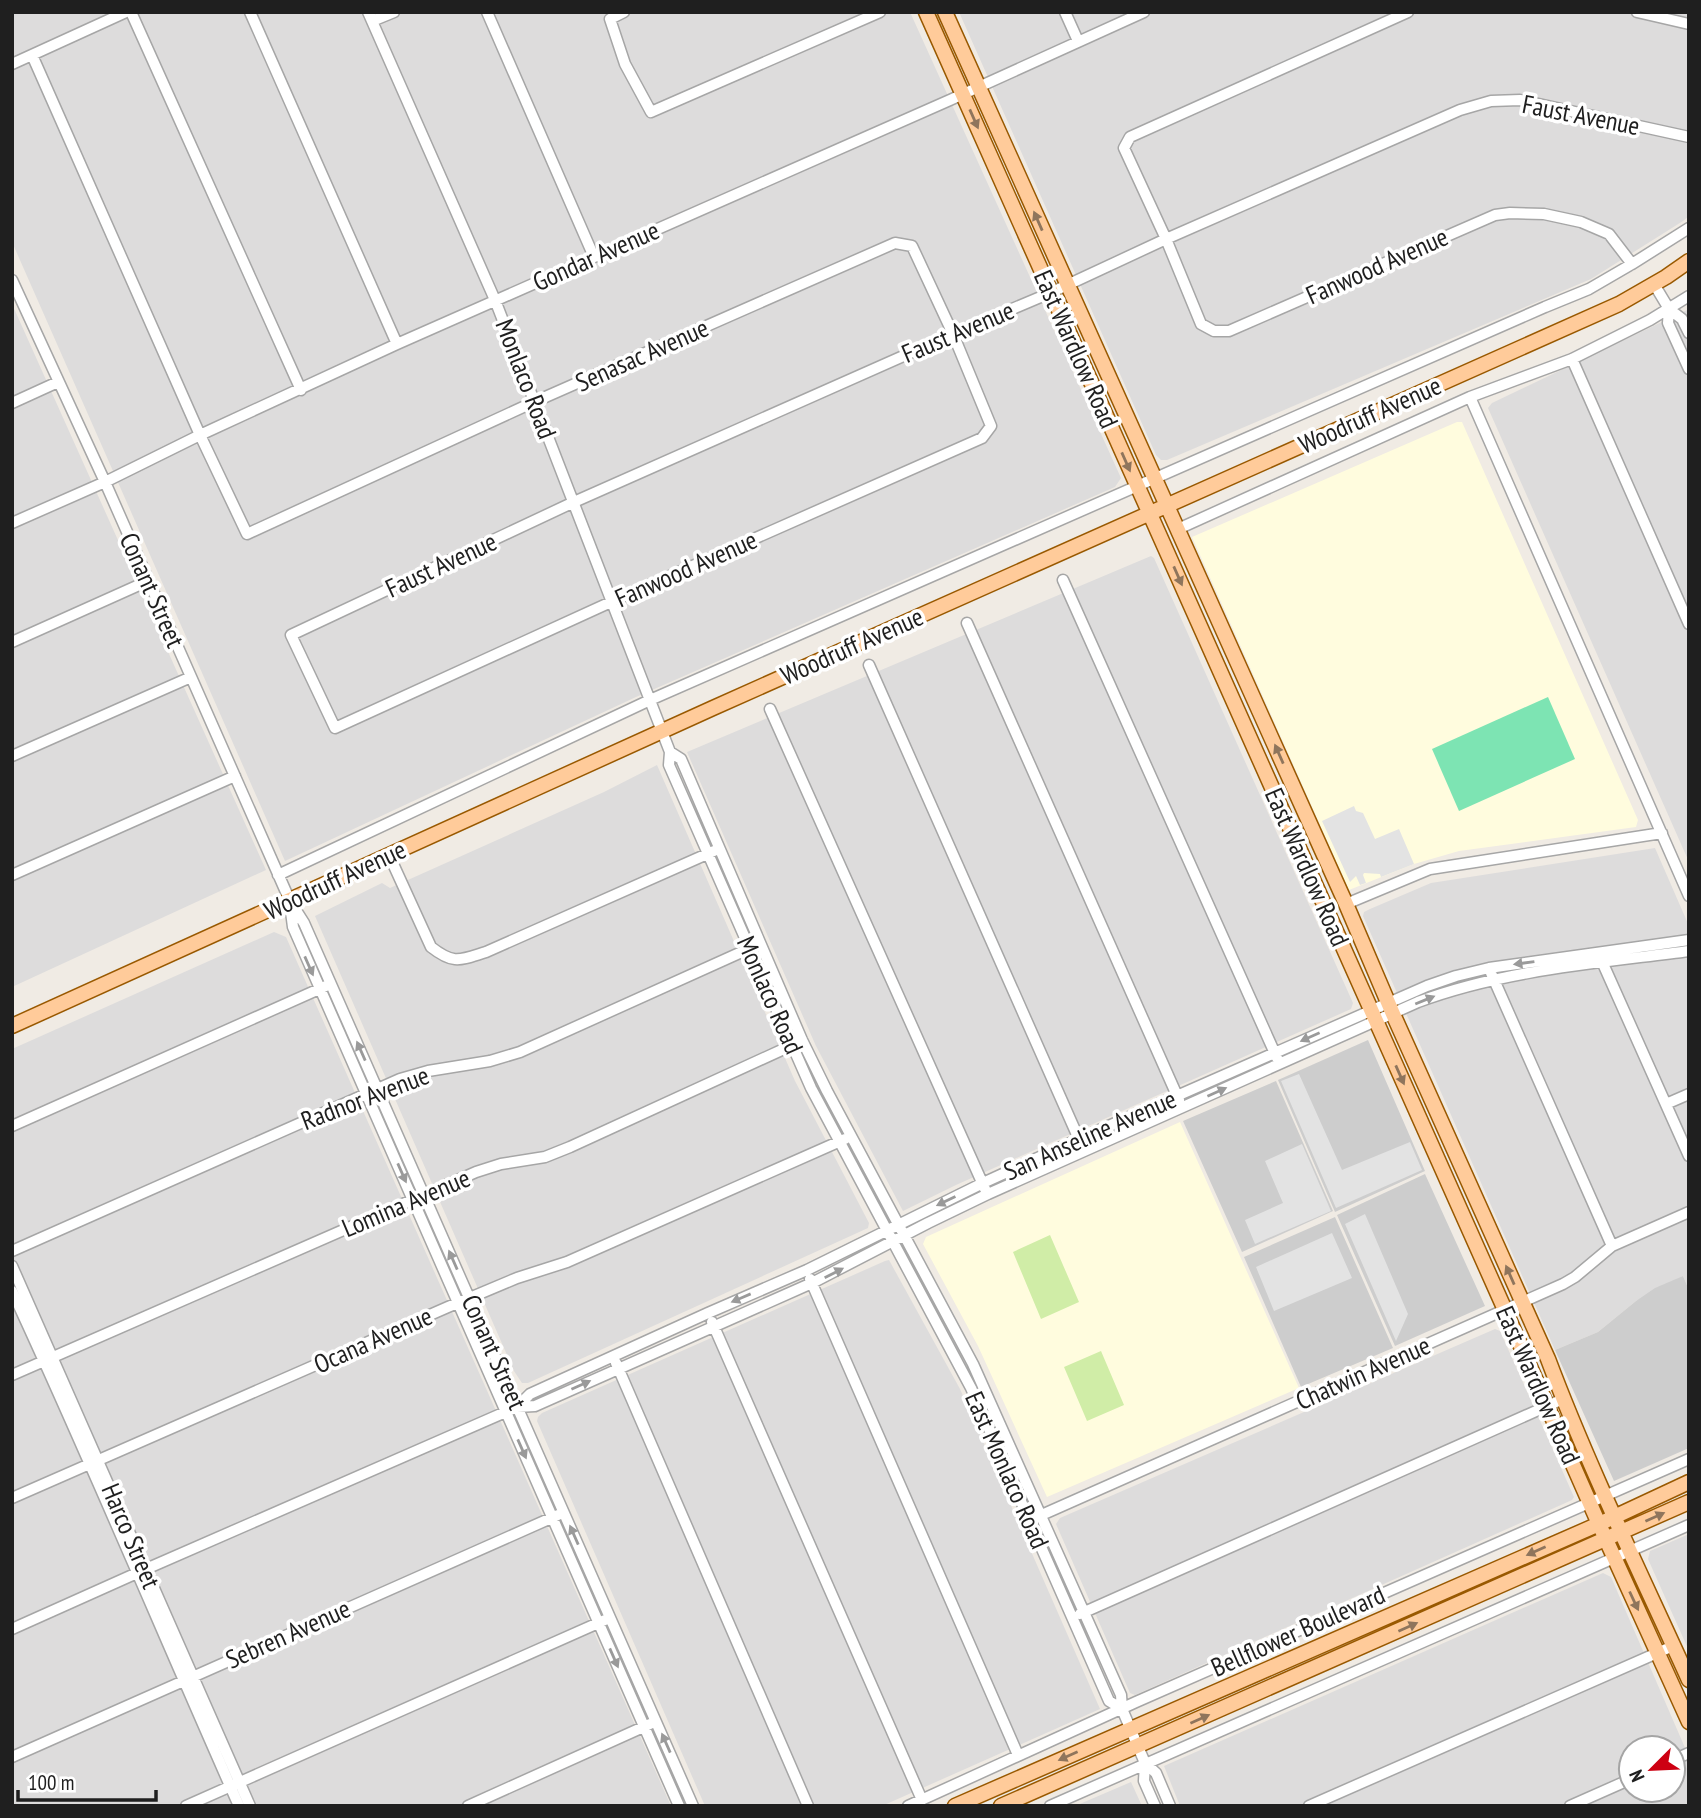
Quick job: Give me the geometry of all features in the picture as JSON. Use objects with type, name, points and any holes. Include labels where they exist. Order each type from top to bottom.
[{"type":"main road","name":"East Wardlow Road","points":[[926,12],[1689,1722]]},
{"type":"main road","name":"East Wardlow Road","points":[[945,12],[1346,904],[1689,1680]]},
{"type":"main road","name":"Woodruff Avenue","points":[[13,1025],[1619,304],[1689,261]]},
{"type":"main road","points":[[1419,1119],[1436,1111]]},
{"type":"main road","points":[[1462,1214],[1479,1207]]},
{"type":"main road","name":"Bellflower Boulevard","points":[[955,1806],[1689,1482]]},
{"type":"main road","name":"Bellflower Boulevard","points":[[1001,1806],[1689,1502]]},
{"type":"street","points":[[12,64],[128,12],[300,390]]},
{"type":"street","points":[[250,12],[397,344]]},
{"type":"street","points":[[370,17],[394,12]]},
{"type":"street","points":[[487,12],[594,257]]},
{"type":"street","points":[[624,12],[610,19],[625,65],[650,111],[880,12]]},
{"type":"street","points":[[1065,12],[1078,41]]},
{"type":"street","name":"Gondar Avenue","points":[[12,523],[397,344],[1144,12]]},
{"type":"street","points":[[1166,239],[1125,148],[1130,137],[1408,12]]},
{"type":"street","points":[[1637,12],[1689,24]]},
{"type":"street","name":"Monlaco Road","points":[[370,17],[495,300],[670,752],[669,765],[811,1088],[890,1237]]},
{"type":"street","points":[[32,55],[200,435]]},
{"type":"street","name":"Faust Avenue","points":[[312,680],[291,635],[574,502],[1460,110],[1490,101],[1520,100],[1689,137]]},
{"type":"street","name":"Fanwood Avenue","points":[[1166,239],[1201,324],[1214,331],[1229,331],[1495,215],[1544,214],[1581,222],[1609,234],[1632,264]]},
{"type":"street","name":"Woodruff Avenue","points":[[278,875],[650,700],[1589,289],[1689,228]]},
{"type":"street","name":"Senasac Avenue","points":[[200,435],[247,534],[534,402],[895,243],[912,246],[953,334]]},
{"type":"street","name":"Conant Street","points":[[13,282],[105,482],[278,875],[304,923],[377,1089],[458,1303],[679,1806]]},
{"type":"street","points":[[1654,284],[1669,309],[1682,319],[1689,333]]},
{"type":"street","name":"Woodruff Avenue","points":[[1178,529],[1470,397],[1572,359],[1650,320],[1689,296]]},
{"type":"street","points":[[1669,309],[1668,323],[1689,369]]},
{"type":"street","name":"Fanwood Avenue","points":[[312,680],[335,728],[982,438],[991,426],[953,334]]},
{"type":"street","points":[[1572,359],[1689,624]]},
{"type":"street","points":[[12,402],[58,382]]},
{"type":"street","points":[[1470,397],[1689,897]]},
{"type":"street","points":[[1063,580],[1277,1059]]},
{"type":"street","points":[[12,642],[148,581]]},
{"type":"street","points":[[967,623],[1182,1108]]},
{"type":"street","points":[[869,665],[1084,1150]]},
{"type":"street","points":[[12,756],[191,677]]},
{"type":"street","points":[[770,709],[988,1194]]},
{"type":"street","name":"Monlaco Road","points":[[670,752],[681,759],[802,1040],[898,1225]]},
{"type":"street","points":[[12,875],[235,776]]},
{"type":"street","points":[[1346,904],[1430,869],[1662,833]]},
{"type":"street","points":[[388,855],[431,947],[442,956],[457,960],[486,952],[720,849]]},
{"type":"street","name":"Conant Street","points":[[290,901],[293,927],[366,1094],[470,1298],[693,1806]]},
{"type":"street","name":"San Anseline Avenue","points":[[517,1407],[530,1394],[807,1270],[890,1237],[904,1236],[988,1194],[1182,1108],[1277,1059],[1391,1008],[1418,1002],[1491,974],[1601,958],[1689,940]]},
{"type":"street","name":"Radnor Avenue","points":[[12,1251],[400,1079],[428,1071],[490,1061],[520,1052],[761,944]]},
{"type":"street","name":"San Anseline Avenue","points":[[1601,958],[1689,951]]},
{"type":"street","points":[[1601,958],[1689,1156]]},
{"type":"street","points":[[1491,974],[1612,1246]]},
{"type":"street","points":[[12,1126],[331,984]]},
{"type":"street","name":"Lomina Avenue","points":[[12,1375],[476,1172],[501,1164],[545,1157],[570,1147],[802,1040]]},
{"type":"street","name":"San Anseline Avenue","points":[[12,1629],[517,1407],[535,1405],[812,1283],[890,1237],[898,1225],[982,1183],[1177,1096],[1277,1059]]},
{"type":"street","points":[[1666,1104],[1689,1094]]},
{"type":"street","name":"Ocana Avenue","points":[[12,1498],[458,1303],[517,1278],[567,1262],[850,1136]]},
{"type":"street","name":"Chatwin Avenue","points":[[1030,1520],[1505,1310],[1575,1277],[1612,1246],[1689,1212]]},
{"type":"street","name":"East Monlaco Road","points":[[898,1225],[973,1364],[1121,1695],[1122,1709],[1145,1763],[1156,1773],[1170,1806]]},
{"type":"street","name":"East Monlaco Road","points":[[890,1237],[971,1388],[1109,1701],[1122,1709]]},
{"type":"street","name":"Harco Street","points":[[12,1266],[49,1359],[188,1679],[235,1784],[250,1806]]},
{"type":"street","points":[[807,1270],[1018,1755]]},
{"type":"street","name":"Harco Street","points":[[12,1291],[49,1359]]},
{"type":"street","points":[[708,1313],[922,1800]]},
{"type":"street","points":[[613,1357],[808,1806]]},
{"type":"street","points":[[1072,1618],[1563,1399]]},
{"type":"street","name":"Bellflower Boulevard","points":[[908,1806],[1689,1459]]},
{"type":"street","name":"Sebren Avenue","points":[[12,1757],[564,1512]]},
{"type":"street","points":[[1050,1806],[1689,1525]]},
{"type":"street","points":[[187,1806],[610,1618]]},
{"type":"street","points":[[1309,1806],[1674,1646]]},
{"type":"street","points":[[468,1806],[656,1721]]},
{"type":"street","points":[[1145,1763],[1144,1781],[1155,1806]]},
{"type":"street","name":"Harco Street","points":[[235,1784],[239,1806]]},
{"type":"street","points":[[1570,1806],[1617,1785]]},
{"type":"shaded area","points":[[12,12],[910,12],[1121,478],[1115,487],[636,697],[285,861],[12,242]]},
{"type":"shaded area","points":[[959,12],[1689,12],[1689,216],[1591,279],[1167,460],[1161,460],[1156,455]]},
{"type":"shaded area","points":[[12,304],[266,870],[12,987]]},
{"type":"shaded area","points":[[1689,309],[1689,862],[1488,408],[1492,403]]},
{"type":"shaded area","points":[[1462,422],[1638,820],[1636,827],[1459,851],[1414,864],[1349,890],[1192,537]]},
{"type":"shaded area","points":[[1151,556],[1353,1003],[1351,1009],[903,1211],[816,1046],[687,752]]},
{"type":"shaded area","points":[[657,765],[795,1081],[869,1223],[868,1228],[528,1383],[522,1383],[514,1371],[315,916],[382,883],[390,888],[604,792]]},
{"type":"shaded area","points":[[1354,806],[1356,811],[1363,813],[1375,839],[1399,829],[1414,864],[1381,877],[1380,874],[1364,873],[1366,883],[1360,885],[1356,876],[1350,882],[1322,821]]},
{"type":"shaded area","points":[[1655,848],[1689,926],[1689,1290],[1683,1276],[1636,1301],[1598,1332],[1555,1350],[1363,916],[1364,912],[1370,909],[1431,883]]},
{"type":"shaded area","points":[[274,932],[286,937],[671,1806],[12,1806],[12,1049]]},
{"type":"shaded area","points":[[1368,1040],[1425,1171],[1335,1212],[1278,1080]]},
{"type":"shaded area","points":[[1299,1074],[1342,1170],[1410,1142],[1422,1170],[1336,1208],[1281,1081]]},
{"type":"shaded area","points":[[1276,1081],[1333,1211],[1242,1252],[1183,1121]]},
{"type":"shaded area","points":[[1180,1122],[1299,1388],[1047,1497],[978,1346],[923,1244],[926,1237]]},
{"type":"shaded area","points":[[1302,1144],[1331,1211],[1255,1244],[1245,1220],[1283,1203],[1265,1161]]},
{"type":"shaded area","points":[[1425,1174],[1485,1306],[1395,1346],[1337,1215]]},
{"type":"shaded area","points":[[1365,1214],[1408,1314],[1396,1341],[1345,1224]]},
{"type":"shaded area","points":[[1335,1217],[1393,1348],[1301,1387],[1244,1257]]},
{"type":"shaded area","points":[[1332,1233],[1352,1278],[1274,1311],[1256,1267]]},
{"type":"shaded area","points":[[889,1260],[960,1389],[1100,1709],[882,1806],[705,1806],[537,1421],[538,1417]]},
{"type":"shaded area","points":[[1683,1276],[1689,1290],[1689,1448],[1614,1481],[1555,1350],[1598,1332],[1655,1288]]},
{"type":"shaded area","points":[[1495,1329],[1500,1331],[1574,1497],[1572,1500],[1135,1695],[1130,1693],[1056,1524],[1060,1518]]},
{"type":"shaded area","points":[[1689,1534],[1689,1651],[1648,1559],[1650,1551]]},
{"type":"shaded area","points":[[1603,1573],[1611,1577],[1679,1734],[1617,1734],[1617,1804],[1687,1804],[1687,1752],[1689,1757],[1689,1806],[1180,1806],[1164,1766]]},
{"type":"shaded area","points":[[1131,1782],[1142,1806],[1075,1806]]},
{"type":"green space","points":[[1548,697],[1575,759],[1459,811],[1432,749]]},
{"type":"green space","points":[[1050,1235],[1079,1302],[1041,1319],[1013,1252]]},
{"type":"green space","points":[[1101,1351],[1124,1405],[1087,1421],[1064,1367]]}]
